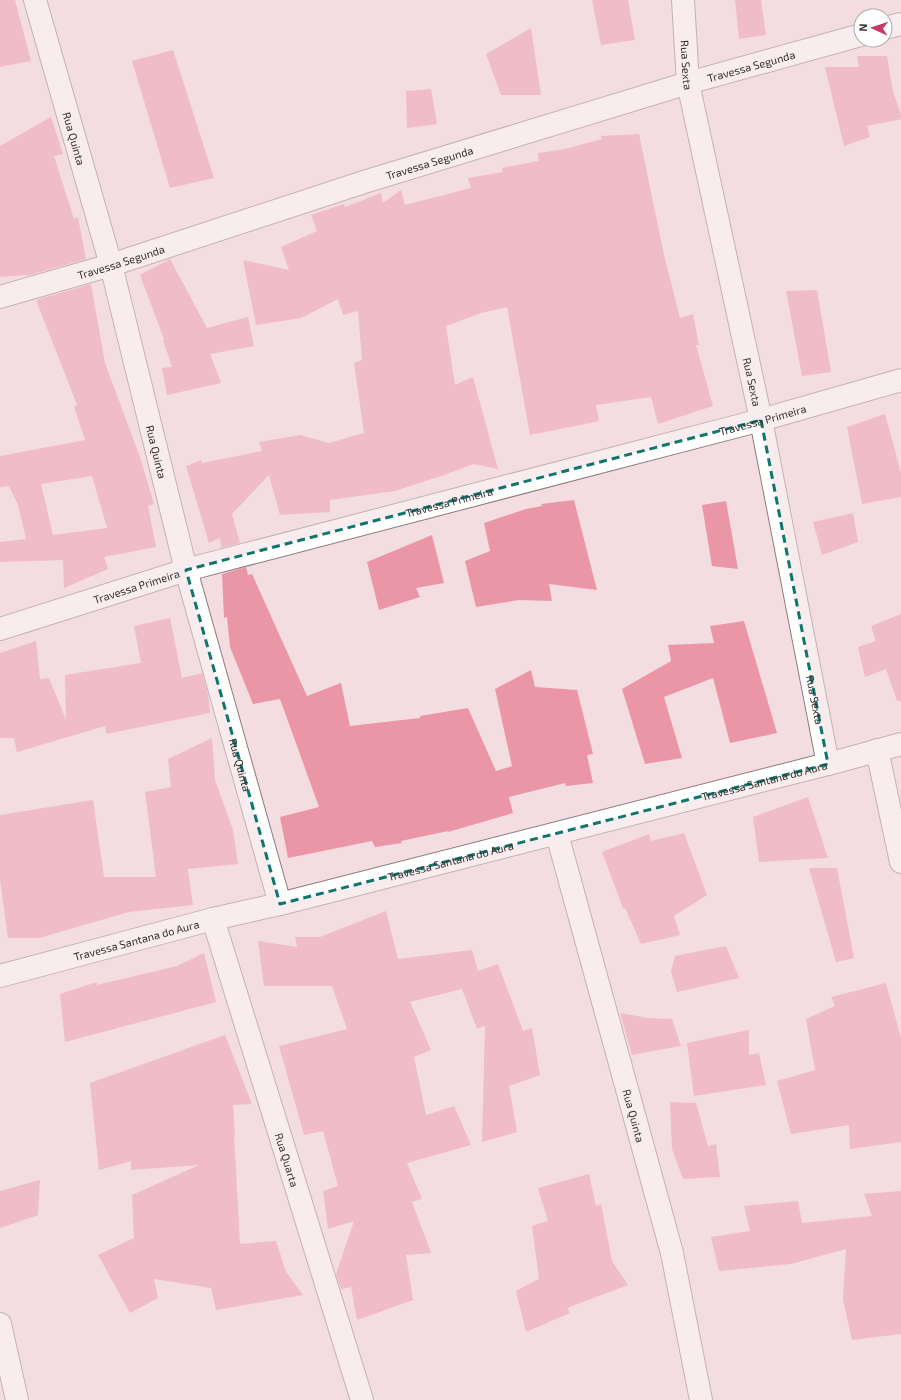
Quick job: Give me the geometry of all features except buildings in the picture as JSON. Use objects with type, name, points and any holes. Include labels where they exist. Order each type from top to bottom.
[{"type":"street","name":"Rua Quinta","points":[[35,0],[111,265],[186,570],[280,904]]},
{"type":"street","name":"Rua Sexta","points":[[683,0],[688,83],[761,420],[828,764]]},
{"type":"street","name":"Travessa Segunda","points":[[0,298],[111,265],[364,182],[688,83],[853,37]]},
{"type":"street","name":"Travessa Primeira","points":[[0,629],[186,570],[761,420],[901,380]]},
{"type":"street","name":"Travessa Santana do Aura","points":[[0,976],[213,920],[557,834],[901,744]]},
{"type":"street","points":[[877,750],[901,862]]},
{"type":"street","name":"Rua Quinta","points":[[557,834],[672,1253],[701,1400]]},
{"type":"street","name":"Rua Quarta","points":[[213,920],[362,1400]]},
{"type":"street","points":[[0,1324],[17,1400]]},
{"type":"highlighted area","points":[[761,420],[828,764],[280,904],[186,570]]}]
